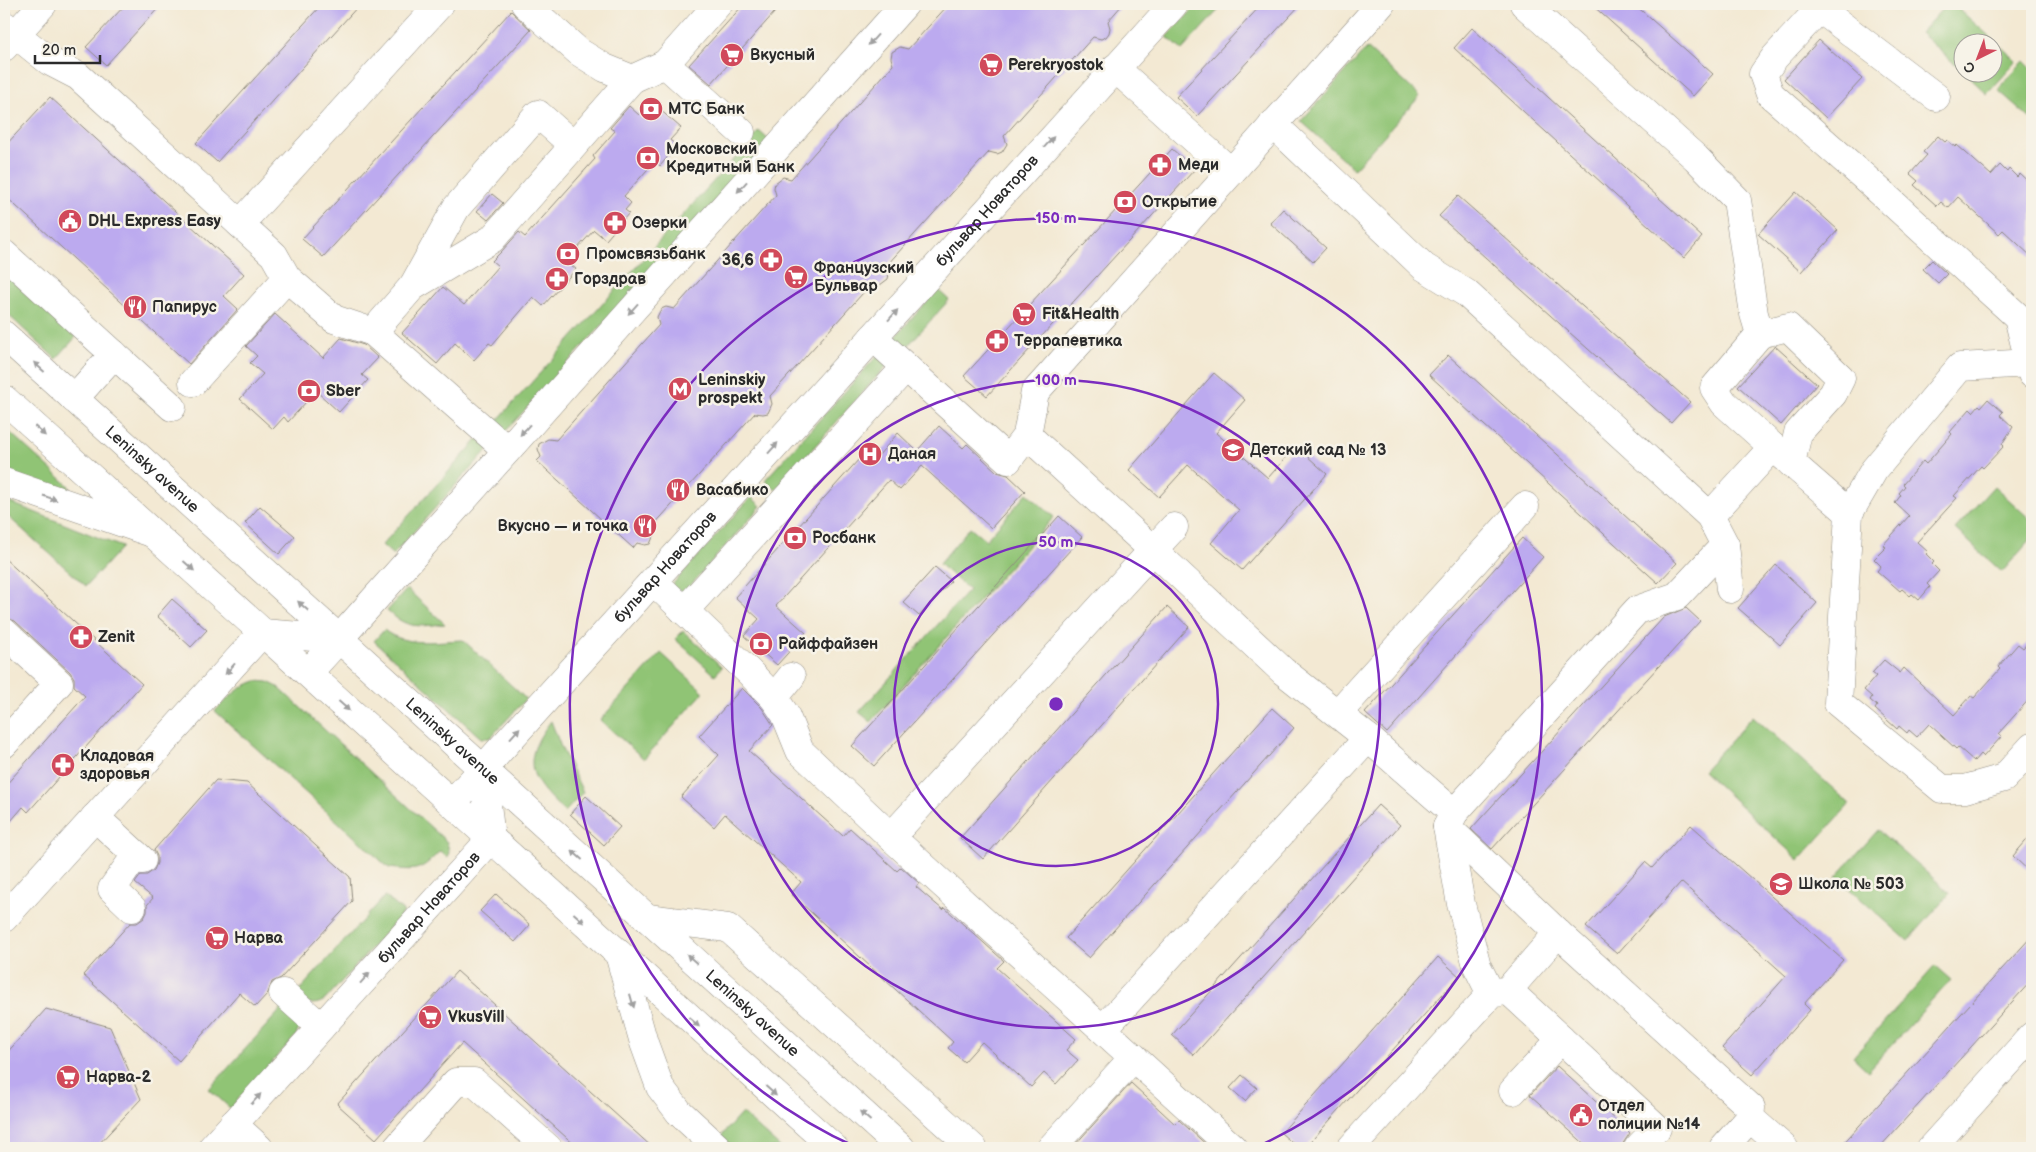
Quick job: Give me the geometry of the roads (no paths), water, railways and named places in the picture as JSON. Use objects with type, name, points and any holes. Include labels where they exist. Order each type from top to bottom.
[{"type":"street","points":[[43,4],[7,36],[78,76],[274,255],[287,278],[334,319],[373,332],[507,450]]},
{"type":"street","points":[[240,224],[440,4]]},
{"type":"street","points":[[525,4],[579,52],[605,68],[632,79]]},
{"type":"street","points":[[412,287],[492,239],[632,79],[665,64],[718,4]]},
{"type":"street","points":[[308,673],[906,4]]},
{"type":"street","name":"бульвар Новаторов","points":[[212,1148],[491,839],[483,769],[1174,4]]},
{"type":"street","points":[[873,337],[1008,460],[1027,435],[1035,392],[1381,4]]},
{"type":"street","points":[[1524,4],[1696,158],[1737,200],[1754,314],[1760,334]]},
{"type":"street","points":[[1936,97],[1822,6],[1774,58],[1763,74],[1770,94],[2025,315],[2031,368],[1960,367],[1874,470],[1849,513],[1838,703],[1942,789],[1965,789],[2004,778],[2032,746]]},
{"type":"street","points":[[665,64],[741,132]]},
{"type":"street","points":[[1115,68],[1231,172]]},
{"type":"street","points":[[373,332],[412,287],[456,208],[538,114],[573,145]]},
{"type":"street","points":[[1273,124],[1424,268],[1466,294],[1710,516],[1725,545],[1730,588]]},
{"type":"street","points":[[4,254],[172,407]]},
{"type":"street","points":[[193,382],[287,278]]},
{"type":"street","points":[[1710,516],[1782,455],[1798,433],[1833,394],[1841,378],[1788,326],[1760,334],[1714,388],[1724,403],[1782,455],[1849,513]]},
{"type":"street","name":"Leninsky avenue","points":[[4,335],[901,1148]]},
{"type":"street","points":[[74,399],[114,354]]},
{"type":"street","points":[[684,611],[906,367]]},
{"type":"street","points":[[4,398],[834,1148]]},
{"type":"street","points":[[1027,435],[1283,671],[1368,738],[1450,820],[1558,933],[1751,1108],[1750,1118],[1723,1148]]},
{"type":"street","points":[[747,477],[780,506]]},
{"type":"street","points":[[4,482],[152,533]]},
{"type":"street","points":[[1338,713],[1525,506]]},
{"type":"street","points":[[891,836],[1174,527]]},
{"type":"street","points":[[1638,1148],[1657,1128],[1561,1039],[1500,992],[1477,966],[1461,904],[1450,820],[1638,610],[1677,596],[1725,545]]},
{"type":"street","points":[[653,581],[774,698],[785,714],[800,751],[1233,1148]]},
{"type":"street","points":[[4,632],[59,683],[4,744]]},
{"type":"street","points":[[262,632],[339,639]]},
{"type":"street","points":[[10,900],[95,817],[262,632]]},
{"type":"street","points":[[774,698],[791,677]]},
{"type":"street","points":[[1103,1029],[1368,738]]},
{"type":"street","points":[[452,804],[483,769]]},
{"type":"street","points":[[95,817],[139,857],[112,889],[132,908]]},
{"type":"street","points":[[646,918],[728,928],[973,1148]]},
{"type":"street","points":[[1351,1148],[1558,933]]},
{"type":"street","points":[[619,954],[644,1044],[660,1087],[679,1112],[718,1148]]},
{"type":"street","points":[[283,993],[321,1027]]},
{"type":"street","points":[[1931,1148],[2032,1036]]},
{"type":"street","points":[[1513,1091],[1561,1039]]},
{"type":"street","points":[[1051,1148],[1134,1057]]},
{"type":"street","points":[[397,1148],[456,1082],[474,1082],[548,1148]]},
{"type":"street","points":[[1750,1118],[1784,1148]]},
{"type":"street","points":[[233,1124],[259,1148]]},
{"type":"place","name":"Вкусный","points":[[732,55]]},
{"type":"place","name":"Perekryostok","points":[[991,65]]},
{"type":"place","name":"МТС Банк","points":[[651,109]]},
{"type":"place","name":"Московский Кредитный Банк","points":[[648,158]]},
{"type":"place","name":"Меди","points":[[1160,165]]},
{"type":"place","name":"Открытие","points":[[1125,202]]},
{"type":"place","name":"DHL Express Easy","points":[[70,221]]},
{"type":"place","name":"Озерки","points":[[615,223]]},
{"type":"place","name":"Промсвязьбанк","points":[[568,254]]},
{"type":"place","name":"36,6","points":[[771,260]]},
{"type":"place","name":"Французский Бульвар","points":[[796,277]]},
{"type":"place","name":"Горздрав","points":[[557,279]]},
{"type":"place","name":"Папирус","points":[[135,307]]},
{"type":"place","name":"Fit&Health","points":[[1024,314]]},
{"type":"place","name":"Террапевтика","points":[[997,341]]},
{"type":"place","name":"Leninskiy prospekt","points":[[680,389]]},
{"type":"place","name":"Sber","points":[[309,391]]},
{"type":"place","name":"Детский сад № 13","points":[[1233,450]]},
{"type":"place","name":"Даная","points":[[870,454]]},
{"type":"place","name":"Васабико","points":[[678,490]]},
{"type":"place","name":"Вкусно — и точка","points":[[645,526]]},
{"type":"place","name":"Росбанк","points":[[795,538]]},
{"type":"place","name":"Zenit","points":[[81,637]]},
{"type":"place","name":"Райффайзен","points":[[761,644]]},
{"type":"place","name":"Кладовая здоровья","points":[[63,765]]},
{"type":"place","name":"Школа № 503","points":[[1781,884]]},
{"type":"place","name":"Нарва","points":[[217,938]]},
{"type":"place","name":"VkusVill","points":[[430,1017]]},
{"type":"place","name":"Нарва-2","points":[[68,1077]]},
{"type":"place","name":"Отдел полиции №14","points":[[1581,1115]]}]
